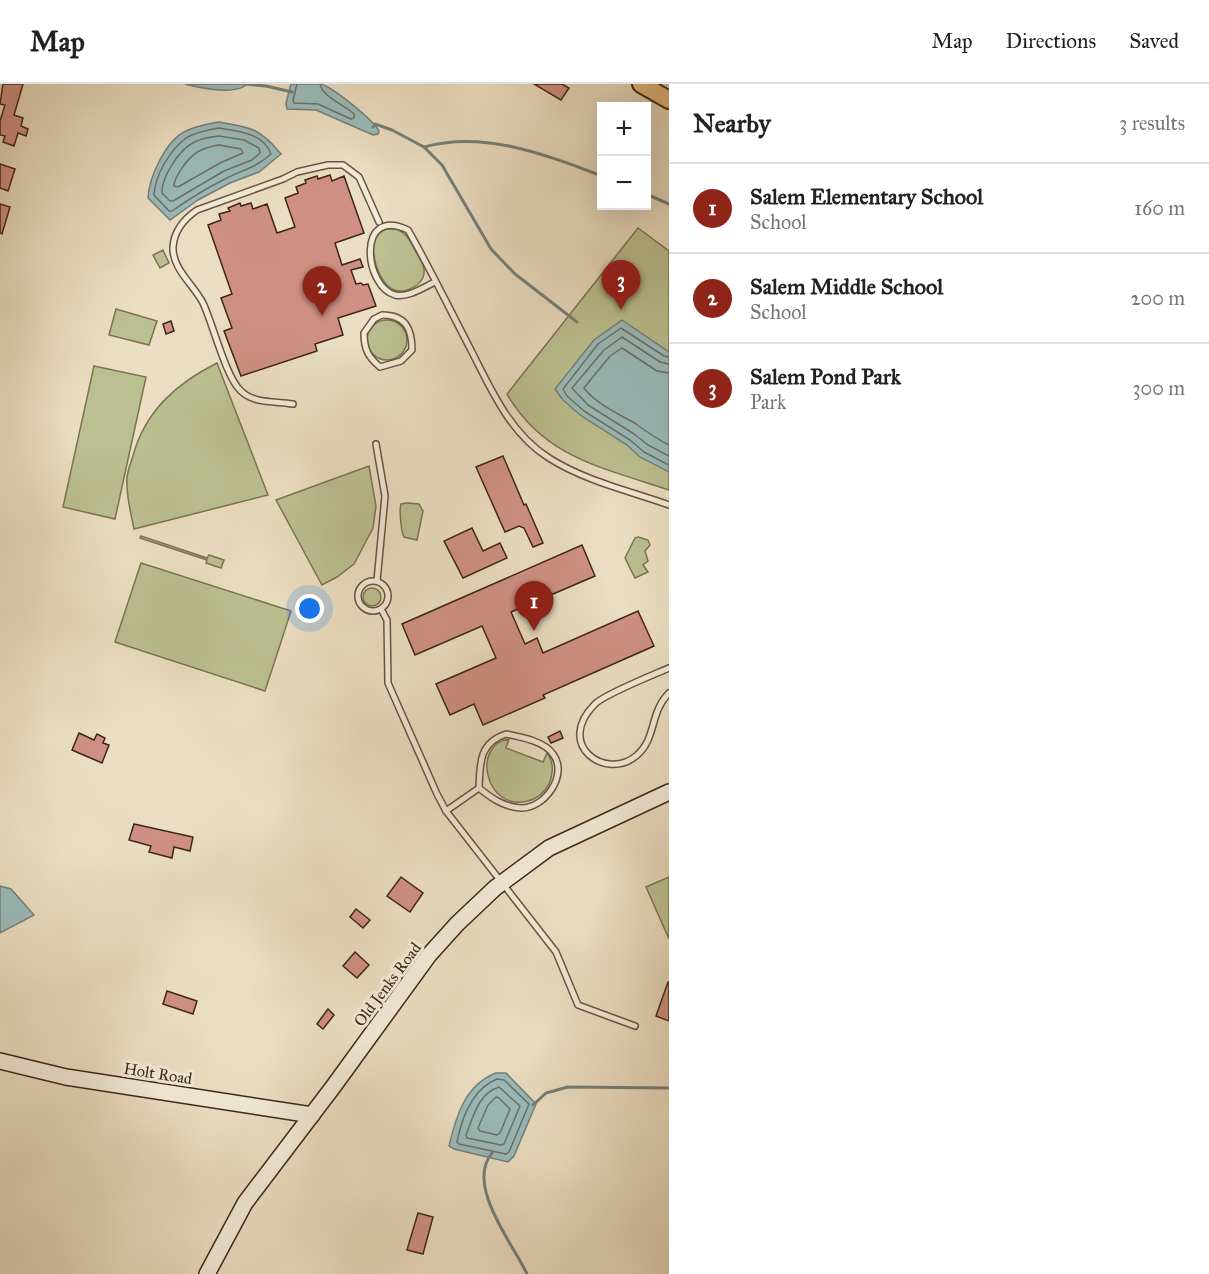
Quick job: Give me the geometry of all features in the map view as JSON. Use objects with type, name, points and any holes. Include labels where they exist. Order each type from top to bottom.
[{"type":"main road","points":[[641,84],[669,100]]},
{"type":"street","name":"Old Jenks Road","points":[[207,1274],[245,1203],[429,955],[470,910],[502,882],[549,848],[669,792]]},
{"type":"street","name":"Holt Road","points":[[0,1061],[66,1077],[312,1114]]},
{"type":"lane","points":[[293,404],[254,399],[235,386],[202,302],[176,264],[173,248],[178,229],[187,217],[197,210],[297,172],[328,165],[343,165],[359,177],[379,222]]},
{"type":"lane","points":[[435,282],[404,295],[395,295],[387,291],[379,283],[371,258],[369,245],[374,234],[382,227],[391,224],[408,230],[435,282],[494,396],[527,441],[548,458],[563,466],[669,505]]},
{"type":"lane","points":[[382,315],[393,315],[408,326],[412,336],[412,350],[401,361],[380,367],[371,360],[364,342],[364,333],[374,319],[382,315]]},
{"type":"lane","points":[[376,444],[385,496],[377,581]]},
{"type":"lane","points":[[367,581],[377,581],[382,583],[388,591],[387,601],[381,609],[366,610],[357,598],[357,593],[367,581]]},
{"type":"lane","points":[[381,609],[387,620],[388,683],[446,811],[556,952],[578,1005],[635,1026]]},
{"type":"lane","points":[[669,668],[597,701],[587,713],[580,730],[579,742],[582,749],[586,754],[604,762],[621,764],[634,758],[649,739],[658,705],[669,693]]},
{"type":"lane","points":[[506,734],[536,742],[553,754],[558,764],[554,786],[537,804],[522,808],[507,805],[493,799],[479,788],[484,751],[495,738],[506,734]]},
{"type":"lane","points":[[446,811],[479,788]]},
{"type":"green space","points":[[638,228],[669,251],[669,490],[599,467],[557,447],[522,416],[507,394]]},
{"type":"green space","points":[[386,229],[397,230],[405,234],[423,265],[423,278],[409,289],[396,291],[386,285],[379,273],[373,245],[376,237]]},
{"type":"green space","points":[[163,250],[169,263],[160,268],[153,255]]},
{"type":"green space","points":[[116,309],[157,321],[149,345],[109,335]]},
{"type":"green space","points":[[387,320],[395,321],[401,326],[406,332],[406,348],[401,354],[395,359],[387,360],[379,359],[373,354],[368,348],[367,340],[368,332],[373,326],[379,321]]},
{"type":"green space","points":[[217,363],[268,495],[134,529],[128,498],[127,476],[138,440],[154,412],[164,400],[176,389]]},
{"type":"green space","points":[[94,366],[146,377],[115,519],[63,507]]},
{"type":"green space","points":[[369,466],[376,506],[373,528],[354,564],[322,585],[276,500]]},
{"type":"green space","points":[[401,504],[419,504],[423,511],[417,540],[404,537],[403,534],[400,507]]},
{"type":"green space","points":[[141,536],[207,558],[209,555],[224,560],[221,568],[206,563],[207,560],[140,538]]},
{"type":"green space","points":[[635,538],[648,540],[650,545],[645,551],[648,561],[643,565],[648,572],[635,578],[625,558]]},
{"type":"green space","points":[[141,563],[291,611],[265,691],[115,642]]},
{"type":"green space","points":[[372,588],[378,591],[381,597],[378,603],[372,606],[366,603],[363,597],[366,591]]},
{"type":"green space","points":[[509,739],[506,748],[543,762],[547,753],[551,760],[552,772],[549,784],[540,795],[528,801],[513,802],[501,797],[488,776],[487,763],[490,752],[497,743]]},
{"type":"green space","points":[[669,877],[669,939],[646,887]]},
{"type":"water","points":[[185,84],[246,85],[234,90],[225,90]]},
{"type":"water","points":[[291,84],[326,86],[361,112],[379,131],[378,134],[373,135],[316,110],[287,109],[286,103]]},
{"type":"water","points":[[219,122],[254,130],[267,139],[281,154],[259,172],[230,183],[198,200],[170,220],[148,198],[160,160],[172,142],[186,131]]},
{"type":"water","points":[[622,320],[669,352],[669,472],[640,457],[627,445],[580,415],[563,400],[555,389],[594,340]]},
{"type":"water","points":[[0,886],[11,889],[34,915],[0,933]]},
{"type":"water","points":[[496,1073],[506,1073],[536,1104],[514,1156],[508,1162],[449,1146],[459,1113],[469,1093],[485,1078]]},
{"type":"building","points":[[3,84],[23,84],[14,115],[23,118],[21,126],[28,129],[26,136],[18,133],[14,146],[3,142],[5,136],[0,135],[0,121],[5,105],[0,104]]},
{"type":"building","points":[[534,84],[562,84],[569,88],[561,100]]},
{"type":"building","points":[[0,164],[15,169],[8,191],[0,188]]},
{"type":"building","points":[[330,175],[332,181],[344,176],[364,233],[335,243],[342,265],[360,259],[363,267],[351,270],[356,284],[368,284],[376,306],[338,318],[343,335],[315,344],[317,351],[241,376],[224,331],[232,328],[221,298],[232,294],[208,225],[221,220],[219,214],[230,211],[228,208],[240,203],[241,206],[251,203],[253,209],[267,204],[277,233],[295,227],[285,198],[298,193],[296,187],[306,183],[305,180]]},
{"type":"building","points":[[0,204],[10,207],[2,234],[0,233]]},
{"type":"building","points":[[171,321],[174,331],[166,334],[163,324]]},
{"type":"building","points":[[503,456],[543,543],[533,547],[524,528],[519,526],[505,532],[476,467]]},
{"type":"building","points":[[472,528],[483,551],[500,543],[507,558],[463,578],[444,541]]},
{"type":"building","points":[[582,545],[595,576],[511,612],[525,644],[537,638],[543,653],[638,611],[654,646],[543,695],[545,698],[483,725],[474,704],[450,715],[436,684],[496,658],[482,626],[415,655],[402,624]]},
{"type":"building","points":[[560,731],[563,738],[551,743],[548,737]]},
{"type":"building","points":[[79,733],[94,740],[97,734],[105,738],[103,743],[109,745],[102,763],[72,750]]},
{"type":"building","points":[[134,824],[193,837],[190,851],[174,847],[172,858],[149,852],[151,846],[129,840]]},
{"type":"building","points":[[401,877],[423,893],[410,912],[387,896]]},
{"type":"building","points":[[356,909],[370,920],[363,928],[350,917]]},
{"type":"building","points":[[355,952],[369,965],[357,978],[343,966]]},
{"type":"building","points":[[669,982],[669,1021],[656,1016]]},
{"type":"building","points":[[167,991],[197,1001],[193,1014],[163,1004]]},
{"type":"building","points":[[328,1009],[334,1015],[323,1029],[317,1024]]},
{"type":"building","points":[[418,1213],[433,1217],[423,1254],[407,1250]]},
{"type":"waterway","points":[[244,84],[292,92]]},
{"type":"waterway","points":[[373,127],[375,124],[392,130],[424,147],[442,165],[491,249],[515,274],[577,322]]},
{"type":"waterway","points":[[424,147],[469,141],[492,143],[537,153],[597,174]]},
{"type":"waterway","points":[[651,196],[669,204]]},
{"type":"waterway","points":[[533,1105],[546,1093],[568,1087],[669,1088]]},
{"type":"waterway","points":[[492,1153],[485,1166],[484,1181],[488,1197],[494,1214],[527,1274]]},
{"type":"place","name":"Salem Pond Park","points":[[621,310]]},
{"type":"place","name":"Salem Middle School","points":[[322,316]]},
{"type":"place","name":"Salem Elementary School","points":[[534,631]]}]
